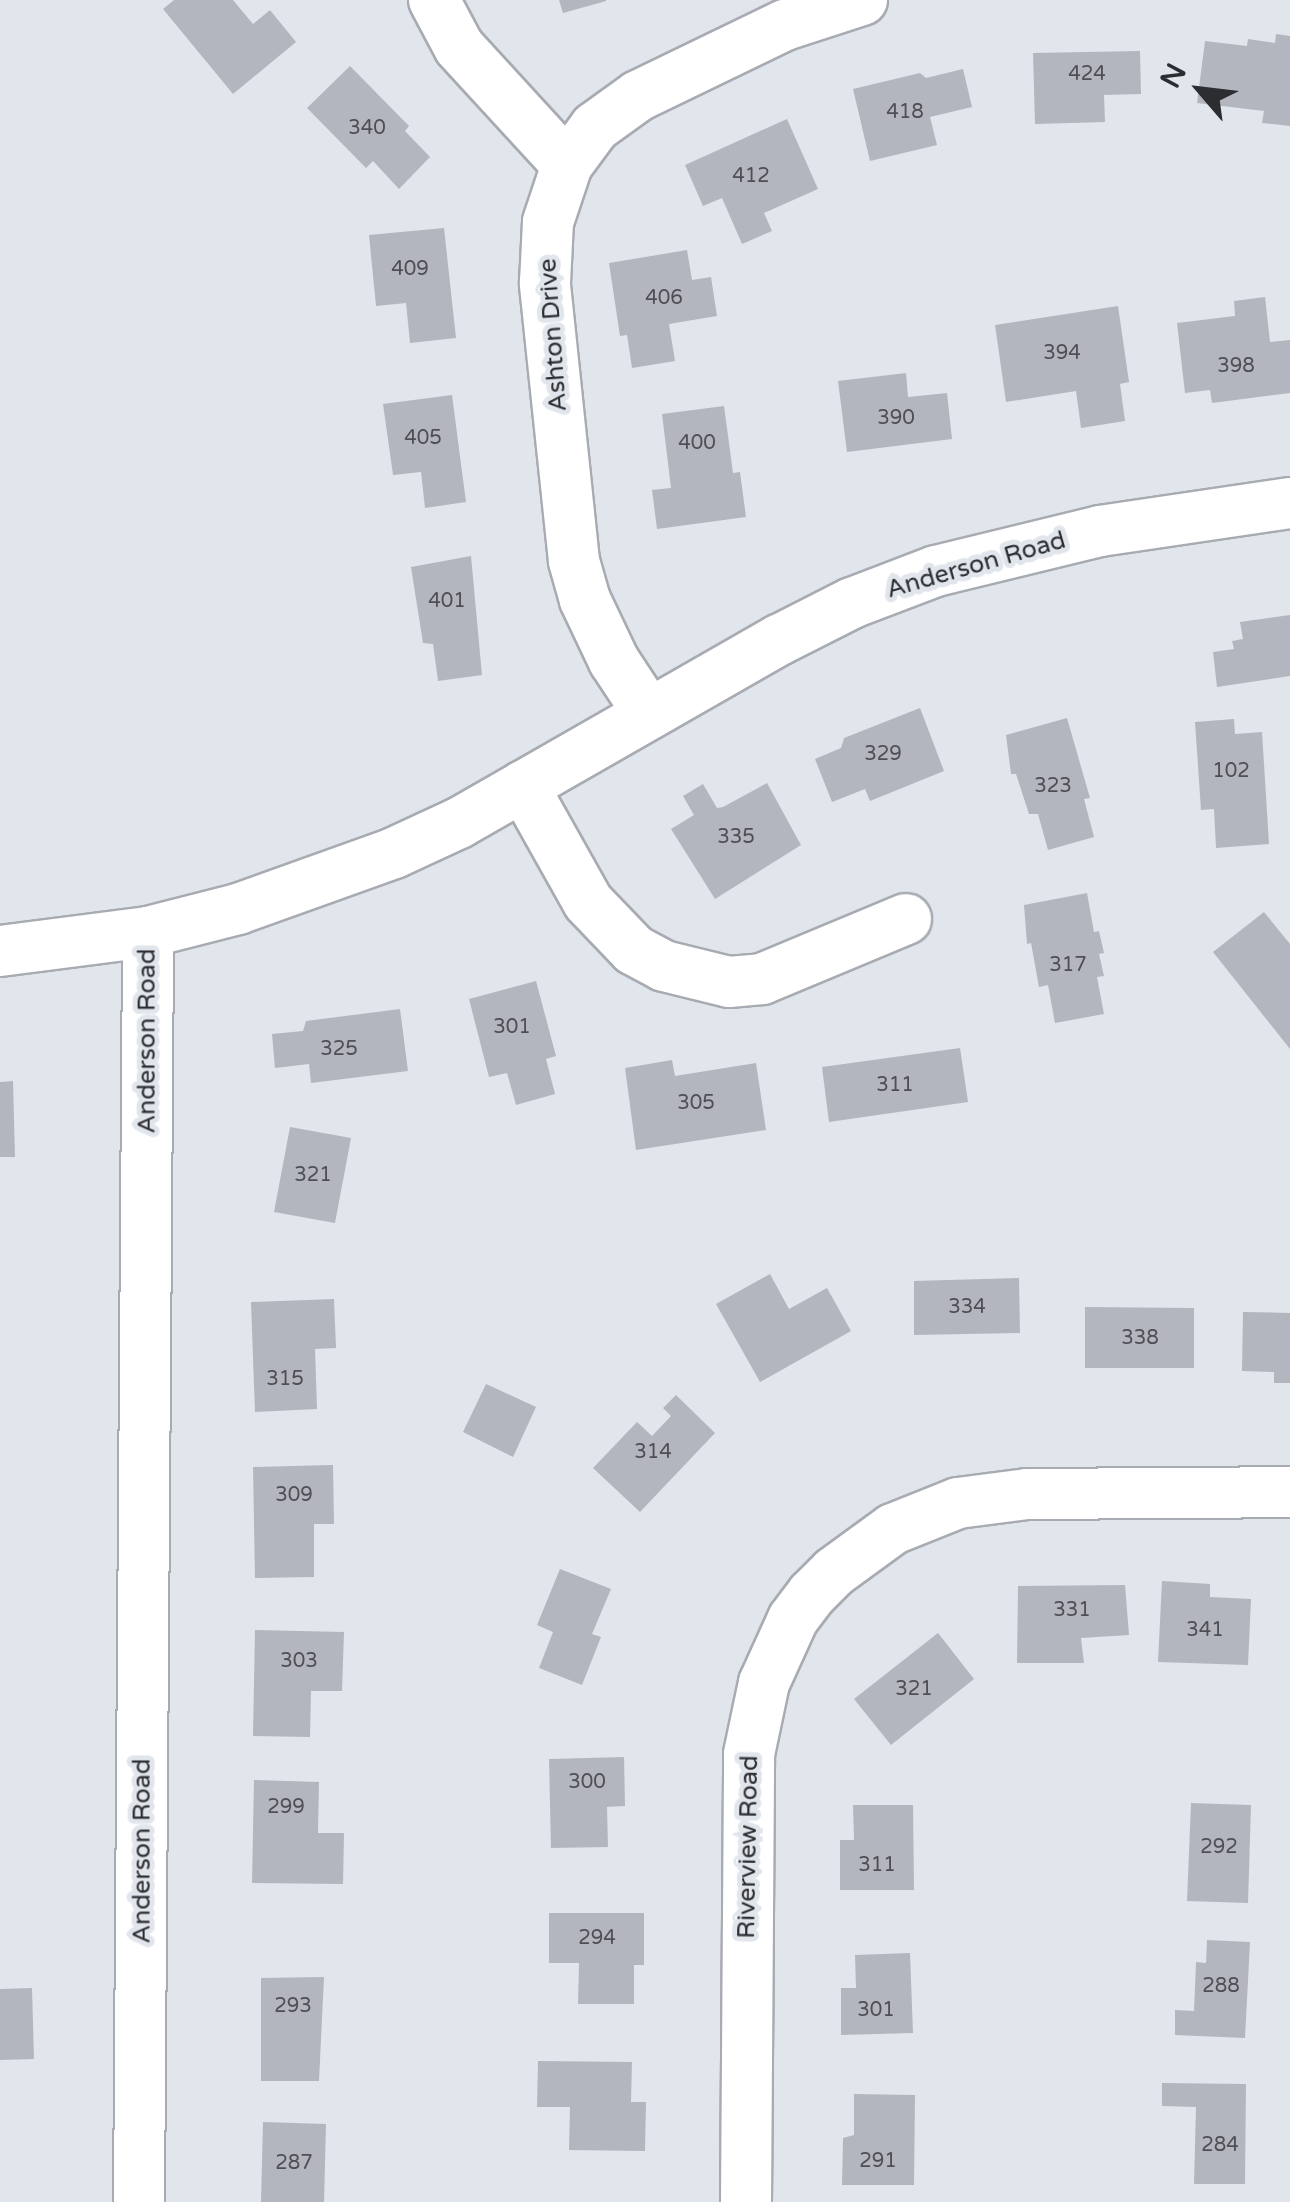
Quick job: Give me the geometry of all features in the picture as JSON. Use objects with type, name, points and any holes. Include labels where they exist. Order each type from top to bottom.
[{"type":"street","points":[[434,0],[459,47],[567,165]]},
{"type":"street","name":"Ashton Drive","points":[[649,714],[614,661],[585,600],[574,561],[545,283],[548,222],[567,165],[595,127],[638,96],[786,25],[862,0]]},
{"type":"street","name":"Anderson Road","points":[[139,2202],[148,932],[238,909],[394,852],[523,786],[779,640],[852,604],[936,571],[1100,530],[1290,503]]},
{"type":"street","points":[[523,786],[602,919],[634,950],[664,966],[729,982],[762,979],[906,920]]},
{"type":"street","points":[[0,951],[148,932]]},
{"type":"street","name":"Riverview Road","points":[[746,2202],[749,1754],[764,1683],[793,1619],[812,1594],[834,1572],[893,1529],[958,1502],[1027,1494],[1290,1492]]},
{"type":"building","points":[[174,0],[233,0],[253,24],[270,10],[296,42],[233,94],[163,9]]},
{"type":"building","points":[[559,0],[606,0],[606,1],[563,13]]},
{"type":"building","points":[[1276,34],[1290,36],[1290,126],[1262,123],[1264,111],[1197,103],[1205,41],[1247,46],[1248,39],[1275,43]]},
{"type":"building","points":[[1140,51],[1141,94],[1104,95],[1105,122],[1035,124],[1033,53]]},
{"type":"building","points":[[350,66],[409,126],[405,131],[430,157],[399,189],[373,161],[366,168],[307,108]]},
{"type":"building","points":[[963,69],[972,107],[930,117],[937,145],[870,161],[853,89],[920,73],[926,78]]},
{"type":"building","points":[[787,119],[818,189],[764,213],[772,231],[742,244],[722,198],[703,206],[685,165]]},
{"type":"building","points":[[444,228],[456,338],[410,343],[406,303],[376,306],[369,235]]},
{"type":"building","points":[[687,250],[692,280],[711,277],[717,316],[669,324],[675,361],[632,368],[627,335],[620,336],[609,263]]},
{"type":"building","points":[[1265,297],[1270,342],[1290,340],[1290,393],[1212,403],[1210,390],[1185,393],[1177,323],[1235,316],[1234,301]]},
{"type":"building","points":[[1118,306],[1129,382],[1120,384],[1125,421],[1081,428],[1076,391],[1006,402],[995,325]]},
{"type":"building","points":[[906,373],[908,397],[947,393],[952,439],[847,452],[838,381]]},
{"type":"building","points":[[452,395],[466,502],[425,508],[421,472],[393,475],[383,404]]},
{"type":"building","points":[[724,406],[733,473],[740,472],[746,517],[657,529],[652,490],[671,488],[662,414]]},
{"type":"building","points":[[471,556],[482,675],[438,681],[433,644],[423,643],[411,567]]},
{"type":"building","points":[[1290,615],[1290,676],[1217,687],[1213,652],[1234,649],[1232,641],[1243,639],[1240,622]]},
{"type":"building","points":[[920,708],[944,771],[870,801],[865,789],[832,802],[815,759],[841,748],[844,738]]},
{"type":"building","points":[[1067,718],[1090,798],[1084,799],[1094,837],[1048,850],[1038,814],[1029,814],[1016,774],[1011,774],[1006,735]]},
{"type":"building","points":[[1234,719],[1235,734],[1262,732],[1269,844],[1216,848],[1214,809],[1201,810],[1195,722]]},
{"type":"building","points":[[767,783],[801,845],[715,899],[671,829],[694,815],[683,796],[703,784],[717,808]]},
{"type":"building","points":[[1087,893],[1094,932],[1099,931],[1104,953],[1099,954],[1104,976],[1097,977],[1104,1014],[1055,1023],[1048,985],[1039,987],[1031,943],[1027,944],[1024,905]]},
{"type":"building","points":[[1264,912],[1290,944],[1290,1049],[1213,952]]},
{"type":"building","points":[[536,981],[556,1056],[546,1059],[555,1094],[516,1105],[507,1073],[489,1077],[469,999]]},
{"type":"building","points":[[400,1009],[408,1071],[311,1083],[309,1064],[275,1068],[272,1034],[303,1031],[306,1021]]},
{"type":"building","points":[[960,1048],[968,1102],[829,1122],[822,1067]]},
{"type":"building","points":[[672,1060],[675,1076],[756,1063],[766,1130],[636,1150],[625,1068]]},
{"type":"building","points":[[13,1081],[15,1157],[0,1157],[0,1082]]},
{"type":"building","points":[[290,1127],[351,1138],[335,1223],[274,1212]]},
{"type":"building","points":[[770,1274],[789,1309],[827,1288],[851,1331],[760,1382],[716,1304]]},
{"type":"building","points":[[1019,1278],[1020,1333],[914,1335],[914,1281]]},
{"type":"building","points":[[334,1299],[336,1348],[315,1349],[317,1409],[255,1412],[251,1302]]},
{"type":"building","points":[[1085,1307],[1194,1308],[1194,1368],[1085,1368]]},
{"type":"building","points":[[1243,1312],[1290,1313],[1290,1383],[1274,1383],[1274,1372],[1242,1371]]},
{"type":"building","points":[[486,1384],[536,1407],[513,1457],[463,1432]]},
{"type":"building","points":[[676,1395],[715,1433],[640,1512],[593,1468],[637,1422],[652,1436],[671,1416],[663,1408]]},
{"type":"building","points":[[333,1465],[334,1524],[314,1524],[314,1577],[255,1578],[253,1467]]},
{"type":"building","points":[[560,1569],[611,1589],[592,1634],[601,1637],[582,1685],[539,1668],[553,1632],[537,1625]]},
{"type":"building","points":[[1162,1581],[1210,1584],[1210,1597],[1251,1599],[1248,1665],[1158,1662]]},
{"type":"building","points":[[1125,1585],[1129,1635],[1081,1638],[1084,1663],[1017,1663],[1018,1586]]},
{"type":"building","points":[[255,1630],[344,1632],[342,1691],[311,1691],[310,1737],[253,1736]]},
{"type":"building","points":[[938,1633],[974,1679],[891,1745],[854,1699]]},
{"type":"building","points":[[624,1757],[625,1806],[607,1807],[608,1847],[551,1848],[549,1759]]},
{"type":"building","points":[[254,1780],[319,1782],[318,1833],[344,1833],[343,1884],[252,1883]]},
{"type":"building","points":[[1191,1803],[1251,1805],[1248,1903],[1187,1901]]},
{"type":"building","points":[[853,1805],[913,1805],[914,1890],[840,1890],[840,1840],[854,1840]]},
{"type":"building","points":[[549,1913],[644,1913],[644,1965],[634,1965],[634,2004],[578,2004],[579,1963],[549,1963]]},
{"type":"building","points":[[1207,1940],[1250,1942],[1245,2038],[1175,2035],[1175,2010],[1194,2011],[1196,1962],[1206,1963]]},
{"type":"building","points":[[910,1953],[913,2033],[841,2035],[841,1988],[856,1988],[855,1955]]},
{"type":"building","points":[[324,1977],[319,2081],[261,2081],[261,1978]]},
{"type":"building","points":[[32,1988],[34,2059],[0,2060],[0,1989]]},
{"type":"building","points":[[538,2061],[632,2062],[631,2102],[646,2102],[645,2151],[569,2150],[570,2107],[537,2107]]},
{"type":"building","points":[[1162,2083],[1246,2084],[1245,2184],[1194,2184],[1196,2107],[1162,2106]]},
{"type":"building","points":[[854,2094],[915,2095],[914,2185],[842,2185],[843,2138],[854,2135]]},
{"type":"building","points":[[263,2122],[326,2124],[324,2202],[261,2202]]}]
